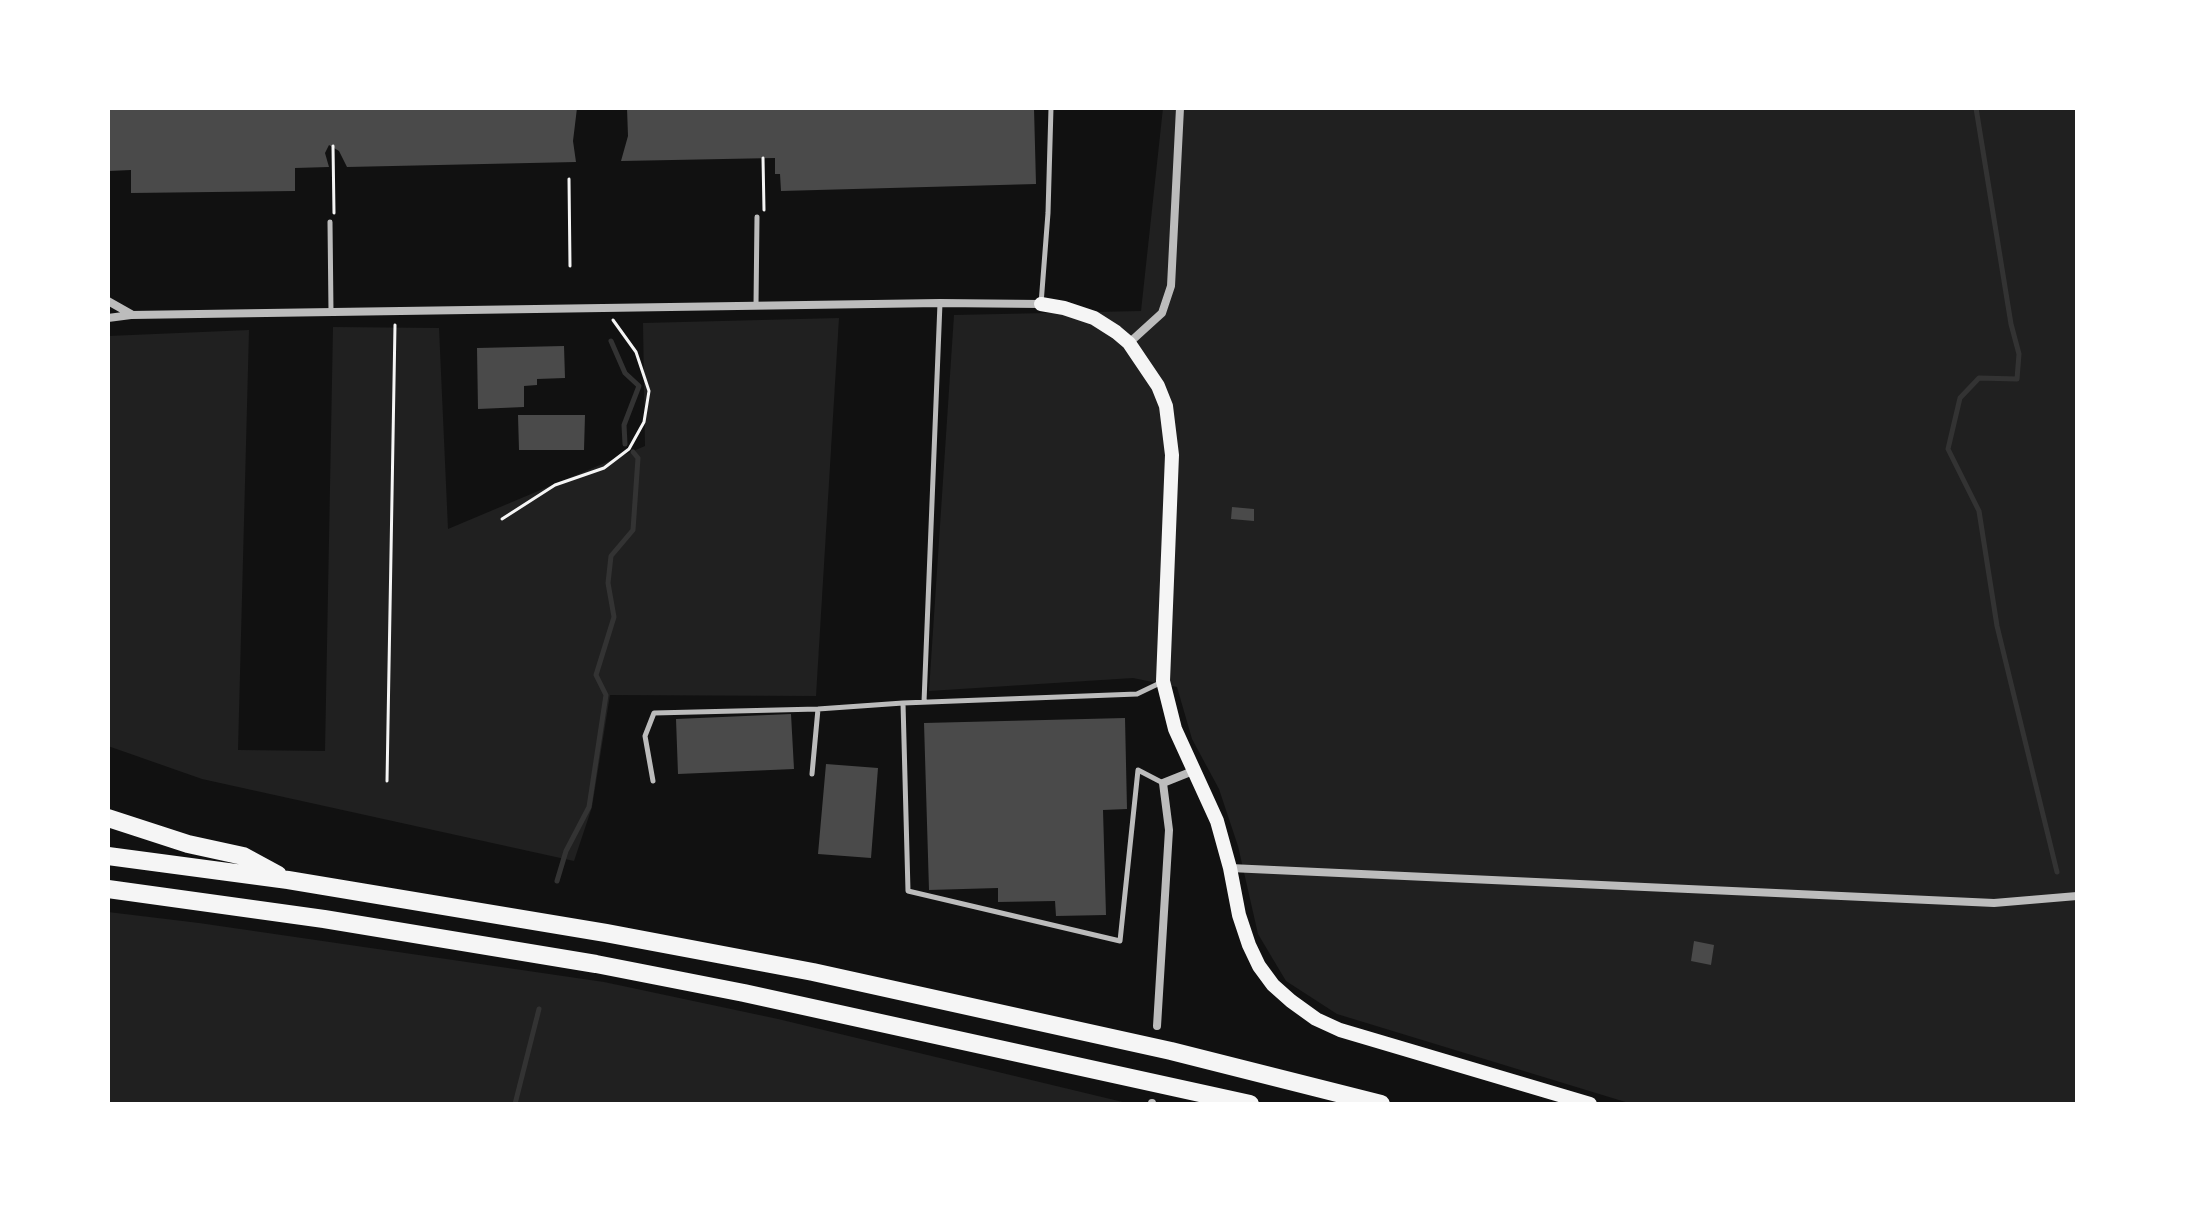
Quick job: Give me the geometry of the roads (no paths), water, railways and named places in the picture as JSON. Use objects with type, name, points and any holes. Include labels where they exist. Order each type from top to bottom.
[{"type":"highway","points":[[108,818],[188,844],[243,856],[288,880]]},
{"type":"highway","points":[[108,856],[288,880],[606,933],[813,972],[1017,1015],[1381,1104]]},
{"type":"highway","points":[[108,889],[324,919],[596,964],[760,996],[1250,1104]]},
{"type":"main road","points":[[1041,304],[1094,318],[1129,343],[1158,386],[1166,406],[1170,440],[1163,681],[1175,729],[1217,821],[1239,915],[1259,966],[1273,985],[1291,1001],[1316,1019],[1349,1033],[1590,1104]]},
{"type":"street","points":[[1129,343],[1162,313],[1171,286],[1180,108]]},
{"type":"street","points":[[108,301],[131,315]]},
{"type":"street","points":[[108,318],[131,315],[395,311],[1041,304]]},
{"type":"street","points":[[1157,1026],[1169,830],[1163,783],[1193,771]]},
{"type":"street","points":[[1230,868],[1994,903],[2077,896]]},
{"type":"lane","points":[[1041,304],[1051,108]]},
{"type":"lane","points":[[756,306],[757,217]]},
{"type":"lane","points":[[330,222],[331,313]]},
{"type":"lane","points":[[924,702],[940,303]]},
{"type":"lane","points":[[653,781],[645,736],[654,713],[818,709],[1137,694],[1163,681]]},
{"type":"lane","points":[[903,703],[908,891],[1120,941],[1138,770],[1163,783]]},
{"type":"lane","points":[[812,774],[818,709]]},
{"type":"waterway","points":[[1976,108],[2011,324],[2019,354],[2017,379],[1979,378],[1960,398],[1948,449],[1979,511],[1997,626],[2057,872]]},
{"type":"waterway","points":[[611,341],[625,373],[639,386],[624,425],[625,444]]},
{"type":"waterway","points":[[557,881],[566,851],[589,807],[606,695],[596,675],[614,617],[608,583],[611,556],[633,530],[638,458],[633,452]]},
{"type":"waterway","points":[[515,1104],[539,1009]]}]
